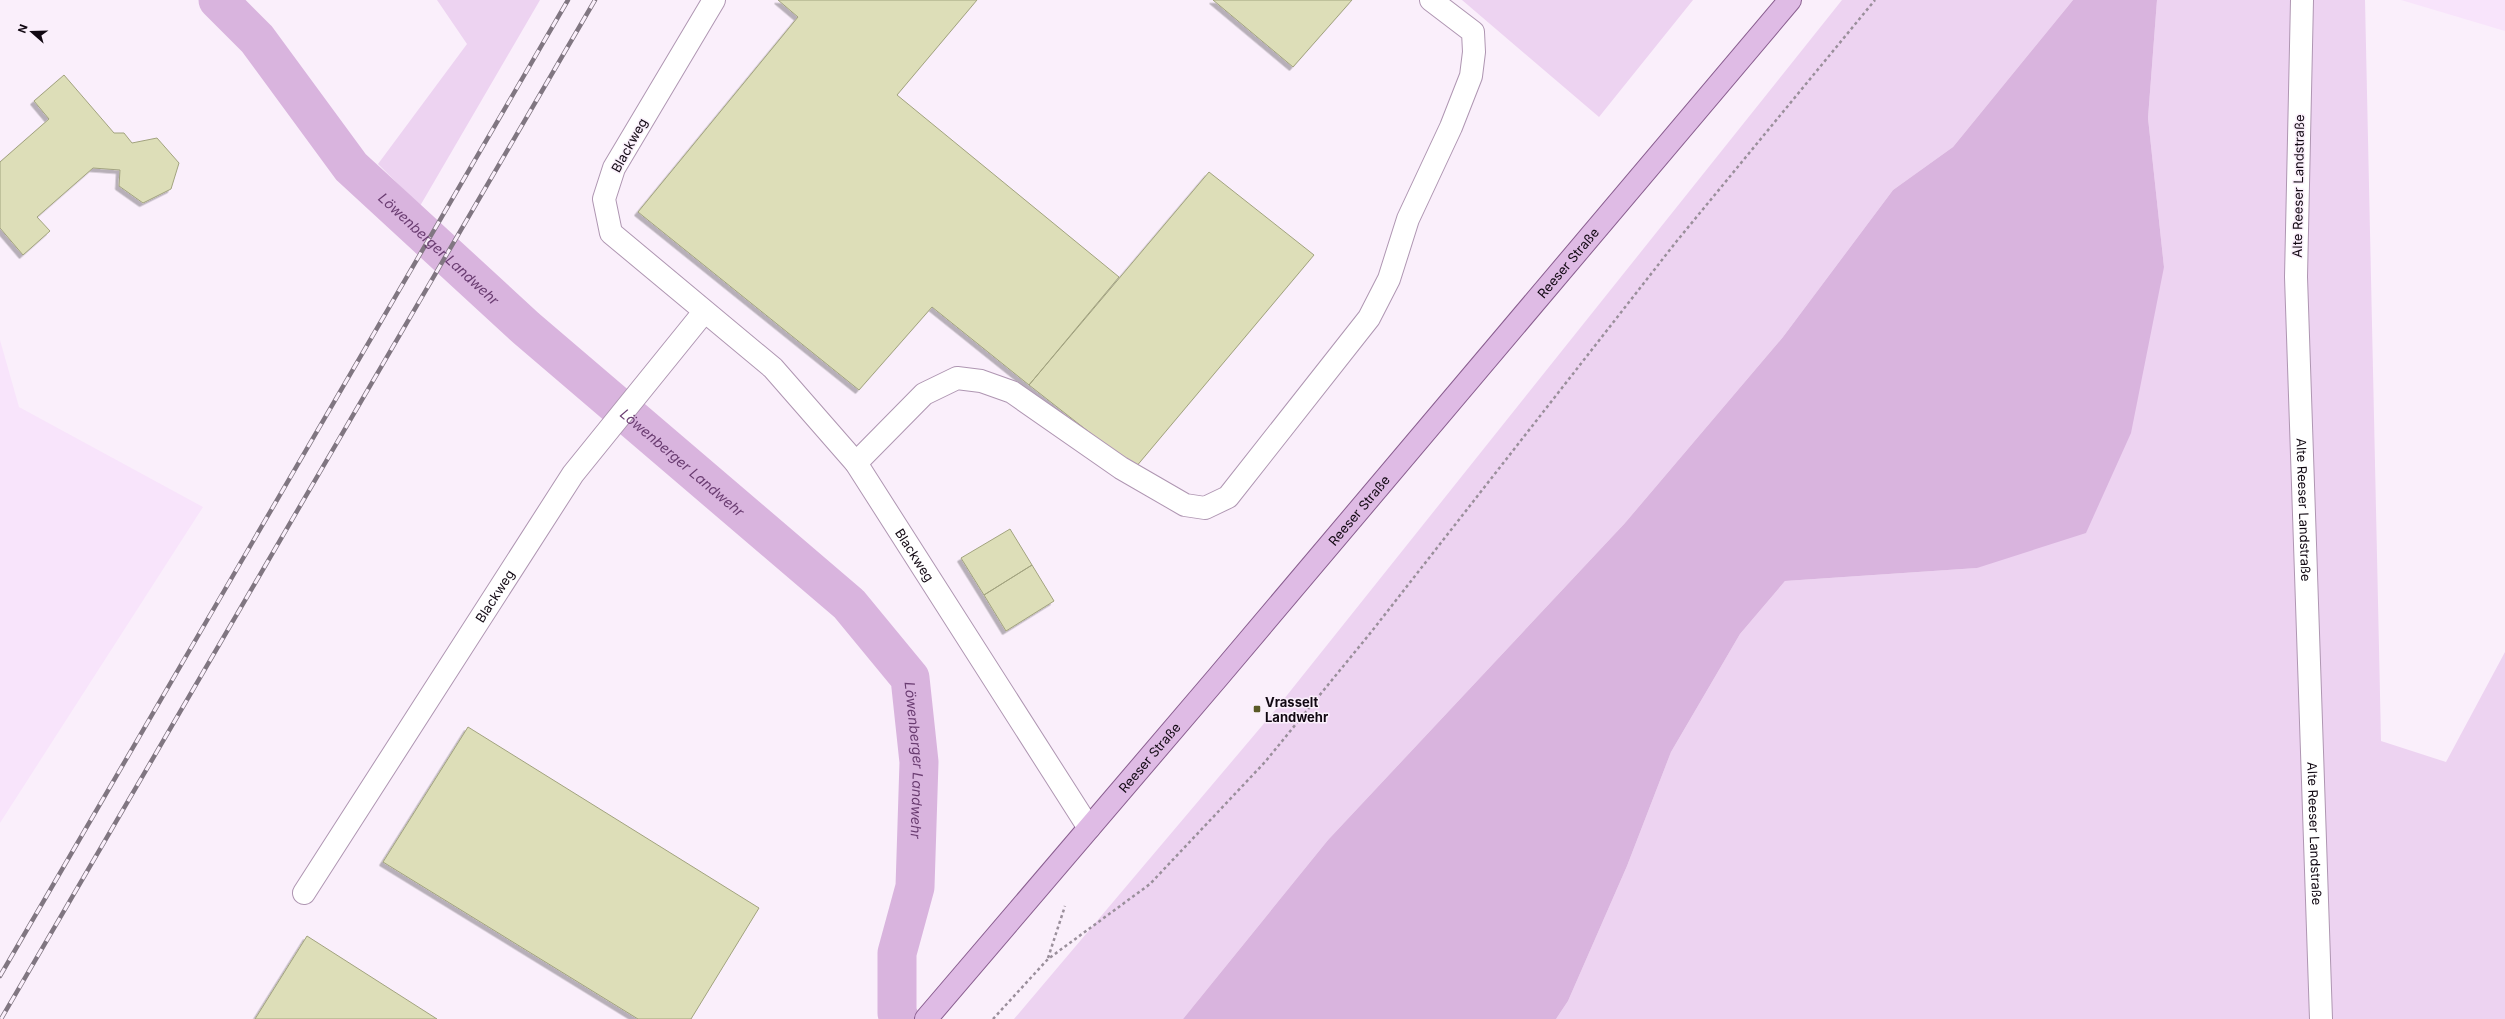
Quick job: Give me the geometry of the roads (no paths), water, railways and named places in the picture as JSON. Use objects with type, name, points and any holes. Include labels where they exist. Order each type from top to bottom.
[{"type":"main road","name":"Reeser Straße","points":[[929,1014],[1089,828],[1790,0]]},
{"type":"street","name":"Blackweg","points":[[714,0],[614,168],[604,199],[611,233],[773,368],[856,463],[1089,828]]},
{"type":"street","points":[[856,463],[924,394],[957,378],[980,381],[1012,392],[1121,468],[1185,505],[1205,508],[1228,497],[1369,318],[1389,279],[1408,219],[1451,127],[1471,76],[1474,52],[1473,32],[1431,0]]},
{"type":"street","name":"Alte Reeser Landstraße","points":[[2302,0],[2296,277],[2321,1019]]},
{"type":"street","name":"Blackweg","points":[[304,893],[590,450],[654,375],[704,312]]},
{"type":"waterway","name":"Löwenberger Landwehr","points":[[218,0],[257,39],[351,167],[526,328],[849,604],[910,678],[919,762],[915,887],[897,953],[897,1013],[900,1019]]},
{"type":"railway","points":[[0,976],[568,0]]},
{"type":"railway","points":[[1,1019],[595,0]]},
{"type":"place","name":"Vrasselt Landwehr","points":[[1257,709]]}]
